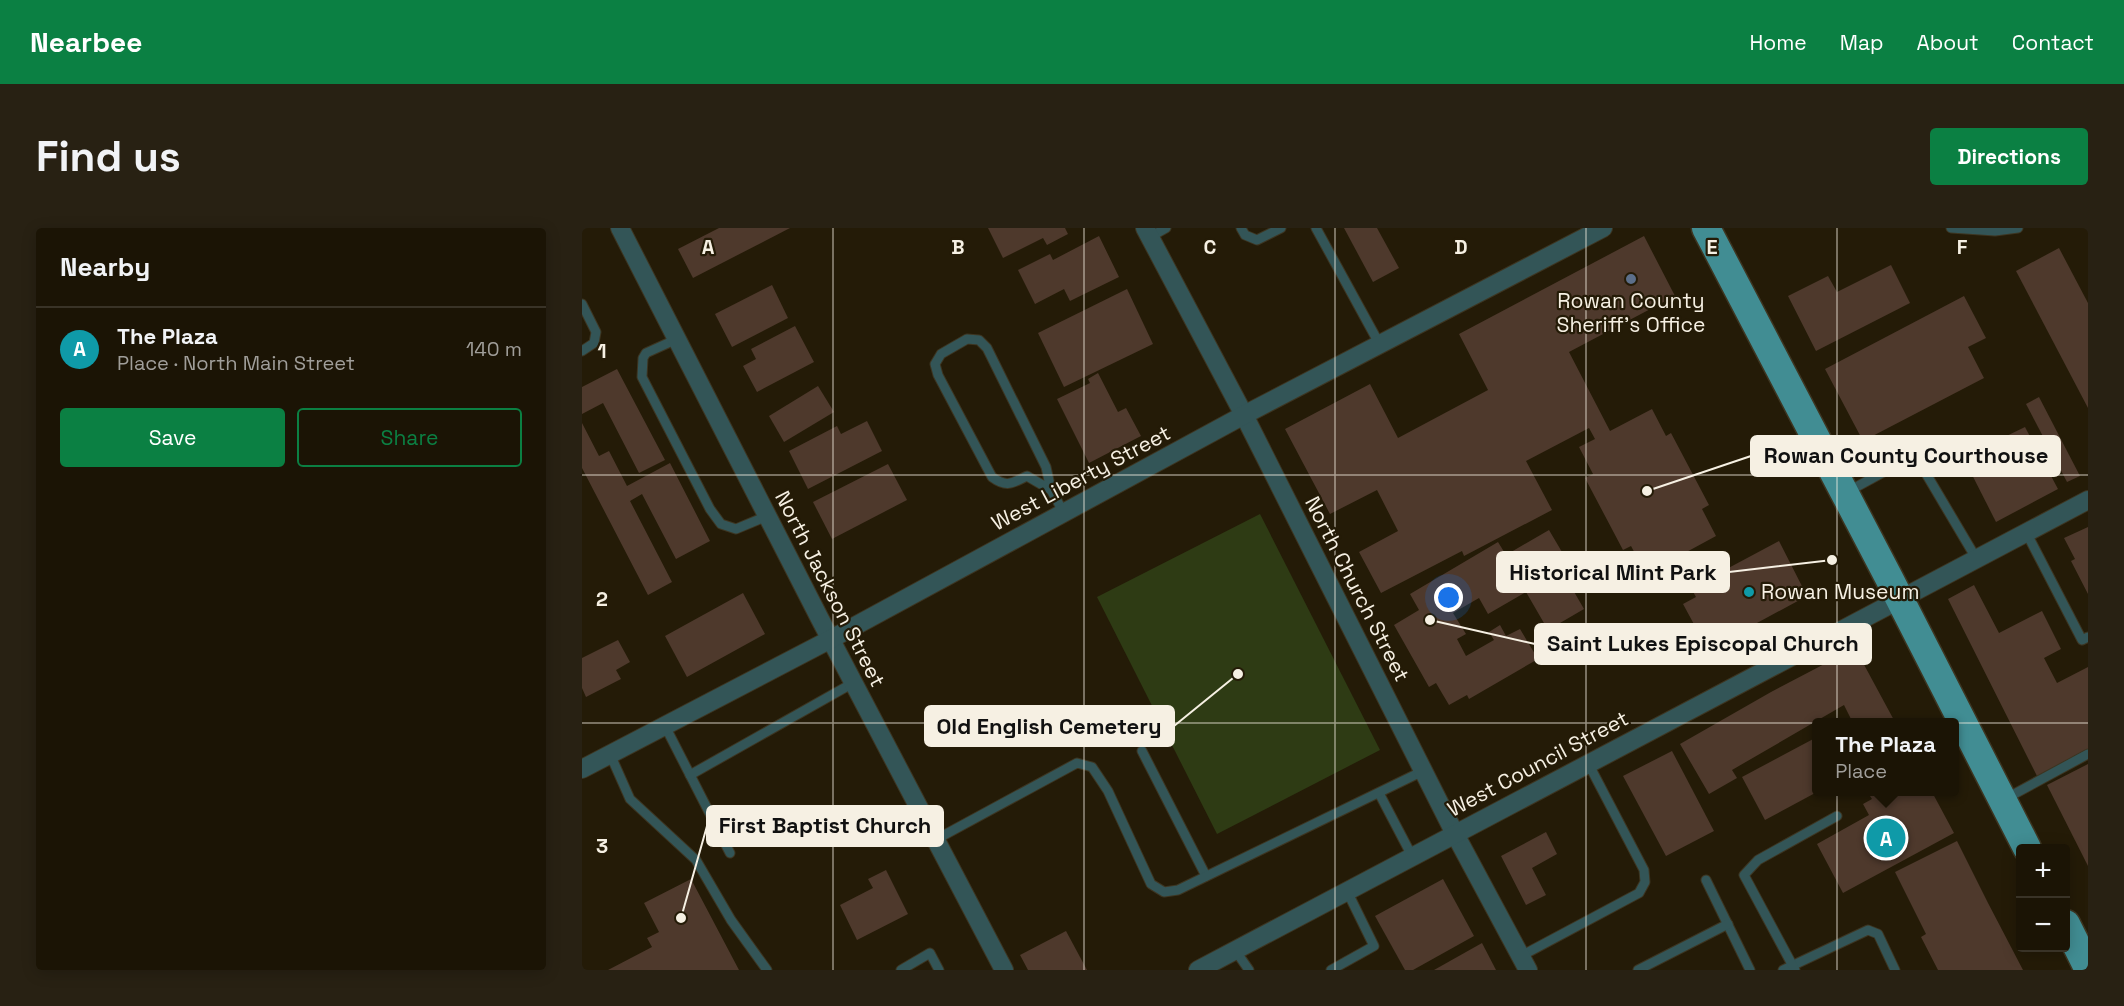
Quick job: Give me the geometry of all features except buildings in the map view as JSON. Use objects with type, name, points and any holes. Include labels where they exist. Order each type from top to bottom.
[{"type":"main road","points":[[1706,228],[1900,598],[2024,844]]},
{"type":"main road","points":[[2070,932],[2088,968]]},
{"type":"street","name":"North Jackson Street","points":[[620,228],[853,683],[1004,970]]},
{"type":"street","name":"West Liberty Street","points":[[582,769],[831,639],[1244,416],[1603,228]]},
{"type":"street","name":"North Church Street","points":[[1148,233],[1244,416],[1455,834],[1524,963]]},
{"type":"street","name":"West Council Street","points":[[1198,970],[2088,500]]},
{"type":"lane","points":[[1148,233],[1166,228]]},
{"type":"lane","points":[[1241,228],[1245,235],[1257,240],[1281,228]]},
{"type":"lane","points":[[1316,228],[1380,345]]},
{"type":"lane","points":[[1951,228],[1995,231],[2018,228]]},
{"type":"lane","points":[[582,304],[596,332],[594,343],[582,351]]},
{"type":"lane","points":[[676,339],[646,353],[643,358],[642,377],[721,524],[736,529],[767,516]]},
{"type":"lane","points":[[1051,490],[1027,476],[1010,484],[1001,484],[992,477],[938,375],[935,364],[941,354],[967,339],[979,340],[987,348],[1046,467],[1051,490],[1064,513]]},
{"type":"lane","points":[[1845,493],[1915,455],[1976,558]]},
{"type":"lane","points":[[2026,532],[2082,640],[2088,637]]},
{"type":"lane","points":[[690,775],[853,683]]},
{"type":"lane","points":[[664,726],[730,853]]},
{"type":"lane","points":[[1142,751],[1206,876]]},
{"type":"lane","points":[[610,754],[630,799],[696,860],[731,920],[767,970]]},
{"type":"lane","points":[[2002,800],[2088,754]]},
{"type":"lane","points":[[935,840],[1077,763],[1092,767],[1108,791],[1151,884],[1164,892],[1178,890],[1423,771]]},
{"type":"lane","points":[[1524,963],[1639,893],[1645,882],[1644,870],[1588,763]]},
{"type":"lane","points":[[1379,793],[1412,856]]},
{"type":"lane","points":[[1794,968],[1744,875],[1758,860],[1837,816]]},
{"type":"lane","points":[[1706,880],[1750,970]]},
{"type":"lane","points":[[1331,970],[1374,946],[1347,891]]},
{"type":"lane","points":[[1638,970],[1728,924]]},
{"type":"lane","points":[[1783,970],[1794,968],[1868,930],[1878,934],[1895,970]]},
{"type":"lane","points":[[1235,950],[1249,970]]},
{"type":"lane","points":[[901,970],[930,953],[939,970]]},
{"type":"green space","points":[[1260,514],[1380,750],[1217,834],[1097,597]]},
{"type":"place","name":"Rowan County Sheriff's Office","points":[[1631,279]]},
{"type":"place","name":"Rowan County Courthouse","points":[[1647,491]]},
{"type":"place","name":"Historical Mint Park","points":[[1832,560]]},
{"type":"place","name":"Rowan Museum","points":[[1749,592]]},
{"type":"place","name":"Saint Lukes Episcopal Church","points":[[1430,620]]},
{"type":"place","name":"Old English Cemetery","points":[[1238,674]]},
{"type":"place","name":"The Plaza","points":[[1886,838]]},
{"type":"place","name":"First Baptist Church","points":[[681,918]]}]
